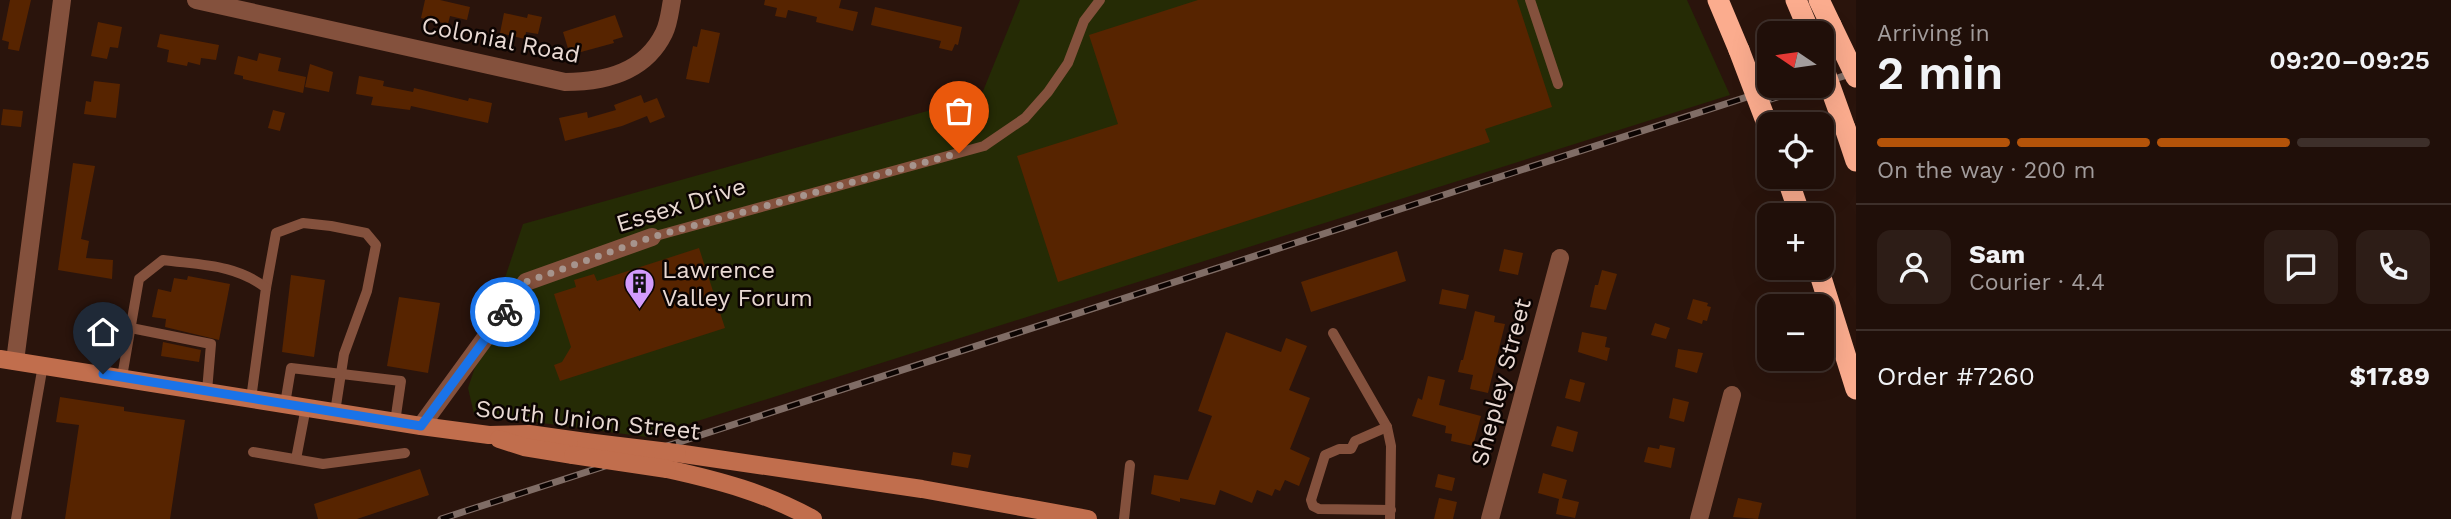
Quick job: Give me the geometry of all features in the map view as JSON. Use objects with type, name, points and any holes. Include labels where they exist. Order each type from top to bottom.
[{"type":"highway","points":[[1718,0],[1763,112]]},
{"type":"highway","points":[[1796,0],[1805,21]]},
{"type":"highway","points":[[1819,0],[1856,77]]},
{"type":"highway","points":[[1834,97],[1856,161]]},
{"type":"highway","points":[[1822,280],[1856,389]]},
{"type":"main road","name":"South Union Street","points":[[8,360],[421,426],[489,435],[529,434],[922,489],[1088,519]]},
{"type":"main road","points":[[489,435],[524,447],[667,469],[734,485],[790,506],[813,519]]},
{"type":"street","points":[[8,360],[62,0]]},
{"type":"street","name":"Colonial Road","points":[[196,0],[565,82],[611,78],[635,67],[654,49],[666,30],[672,0]]},
{"type":"street","name":"Essex Drive","points":[[421,426],[526,282],[652,237]]},
{"type":"street","name":"Shepley Street","points":[[1490,519],[1560,258]]},
{"type":"street","points":[[1699,519],[1732,395]]},
{"type":"lane","name":"Essex Drive","points":[[652,237],[984,146],[1025,118],[1048,92],[1068,63],[1084,21],[1100,0]]},
{"type":"lane","points":[[1530,0],[1559,84]]},
{"type":"lane","points":[[251,398],[276,233],[303,223],[366,233],[376,245],[367,291],[344,355],[335,412]]},
{"type":"lane","points":[[122,377],[139,279],[163,260],[231,270],[251,276],[266,288]]},
{"type":"lane","points":[[131,328],[211,344],[207,391]]},
{"type":"lane","points":[[1333,334],[1387,427],[1391,446],[1390,515],[1319,509],[1313,506],[1311,500],[1325,455],[1339,449],[1351,449],[1355,441],[1387,427]]},
{"type":"lane","points":[[16,519],[43,365]]},
{"type":"lane","points":[[285,404],[291,368],[401,381],[395,422]]},
{"type":"lane","points":[[296,459],[306,407]]},
{"type":"lane","points":[[253,452],[323,464],[405,453]]},
{"type":"lane","points":[[1124,519],[1130,465]]},
{"type":"green space","points":[[1020,0],[1687,0],[1730,95],[647,437],[474,414],[468,388],[523,224],[981,96]]},
{"type":"building","points":[[10,0],[31,0],[19,51],[8,49],[9,42],[2,40]]},
{"type":"building","points":[[425,0],[440,0],[470,7],[467,20],[450,16],[448,24],[421,18]]},
{"type":"building","points":[[765,0],[841,0],[839,8],[858,12],[853,31],[816,22],[817,17],[788,10],[786,18],[775,16],[777,8],[764,5]]},
{"type":"building","points":[[1198,0],[1517,0],[1552,107],[1485,129],[1490,142],[1058,282],[1017,156],[1118,124],[1089,35]]},
{"type":"building","points":[[875,7],[962,27],[958,45],[955,44],[952,51],[939,48],[941,41],[871,25]]},
{"type":"building","points":[[504,13],[527,18],[528,14],[542,17],[538,34],[526,32],[525,39],[500,33]]},
{"type":"building","points":[[615,15],[623,37],[613,40],[614,43],[570,55],[563,32]]},
{"type":"building","points":[[98,22],[122,27],[118,48],[110,47],[107,59],[91,56]]},
{"type":"building","points":[[701,29],[720,33],[709,83],[686,79],[693,46],[697,47]]},
{"type":"building","points":[[160,34],[219,45],[216,60],[201,58],[200,65],[188,62],[187,66],[167,62],[169,50],[157,47]]},
{"type":"building","points":[[259,53],[281,58],[278,71],[306,77],[303,93],[243,79],[243,76],[234,74],[238,56],[257,61]]},
{"type":"building","points":[[310,64],[333,72],[329,92],[305,87]]},
{"type":"building","points":[[359,76],[384,81],[383,86],[413,92],[414,88],[468,101],[469,98],[492,103],[488,123],[411,106],[410,110],[371,105],[373,97],[356,94]]},
{"type":"building","points":[[94,81],[120,84],[116,118],[84,114],[86,101],[91,102]]},
{"type":"building","points":[[641,95],[644,103],[657,98],[665,117],[650,123],[647,116],[622,126],[565,141],[559,118],[587,112],[588,118],[616,110],[614,105]]},
{"type":"building","points":[[3,109],[23,111],[21,127],[1,125]]},
{"type":"building","points":[[273,110],[285,113],[280,131],[268,128]]},
{"type":"building","points":[[73,163],[95,166],[81,239],[89,241],[86,258],[113,260],[112,279],[58,270]]},
{"type":"building","name":"Lawrence Valley Forum","points":[[699,248],[725,328],[560,381],[554,365],[562,362],[571,347],[554,294],[576,287],[574,280],[594,274],[597,281]]},
{"type":"building","points":[[1504,249],[1523,253],[1518,275],[1499,271]]},
{"type":"building","points":[[1397,251],[1406,281],[1311,312],[1301,282]]},
{"type":"building","points":[[1602,270],[1617,274],[1606,310],[1590,307]]},
{"type":"building","points":[[291,275],[325,280],[314,357],[282,352]]},
{"type":"building","points":[[188,276],[230,284],[219,340],[165,327],[166,319],[152,317],[158,289],[171,292],[174,278],[187,280]]},
{"type":"building","points":[[1442,289],[1469,295],[1466,309],[1439,304]]},
{"type":"building","points":[[399,297],[440,303],[428,373],[387,366]]},
{"type":"building","points":[[1693,299],[1708,303],[1707,306],[1711,307],[1707,321],[1703,320],[1702,324],[1687,319]]},
{"type":"building","points":[[81,311],[100,314],[99,326],[94,325],[93,336],[81,334]]},
{"type":"building","points":[[1475,311],[1495,316],[1494,322],[1505,324],[1488,393],[1470,389],[1473,375],[1458,372]]},
{"type":"building","points":[[1655,323],[1670,328],[1666,339],[1651,335]]},
{"type":"building","points":[[1226,332],[1281,352],[1286,338],[1307,346],[1289,390],[1310,398],[1290,449],[1310,458],[1299,486],[1285,480],[1280,491],[1275,489],[1272,496],[1257,490],[1252,503],[1220,490],[1215,505],[1180,498],[1180,502],[1151,494],[1154,475],[1188,480],[1212,416],[1198,411]]},
{"type":"building","points":[[1582,332],[1607,337],[1605,347],[1610,348],[1607,361],[1578,352]]},
{"type":"building","points":[[163,342],[201,350],[199,362],[161,356]]},
{"type":"building","points":[[1678,349],[1703,353],[1697,373],[1675,367]]},
{"type":"building","points":[[1428,376],[1445,380],[1439,405],[1481,416],[1473,446],[1451,441],[1452,434],[1445,433],[1446,426],[1412,416],[1418,398],[1422,400]]},
{"type":"building","points":[[1570,379],[1585,383],[1580,402],[1565,398]]},
{"type":"building","points":[[60,397],[124,407],[124,411],[185,420],[170,519],[65,519],[79,425],[56,422]]},
{"type":"building","points":[[1673,398],[1689,402],[1684,422],[1669,418]]},
{"type":"building","points":[[1557,426],[1578,432],[1573,452],[1551,446]]},
{"type":"building","points":[[1660,445],[1675,448],[1671,468],[1644,462],[1648,447],[1659,449]]},
{"type":"building","points":[[953,452],[971,455],[968,468],[951,465]]},
{"type":"building","points":[[420,469],[429,495],[357,519],[318,519],[314,504]]},
{"type":"building","points":[[1543,473],[1567,480],[1562,498],[1579,502],[1575,518],[1556,514],[1559,499],[1538,493]]},
{"type":"building","points":[[1438,474],[1455,478],[1452,491],[1435,487]]},
{"type":"building","points":[[1439,498],[1457,502],[1453,519],[1434,519]]},
{"type":"building","points":[[1738,498],[1762,503],[1758,519],[1733,517]]},
{"type":"railway","points":[[1834,79],[1856,72]]},
{"type":"railway","points":[[441,519],[1757,94]]},
{"type":"way so far","points":[[505,312],[526,282],[652,237],[959,153]]},
{"type":"place","name":"Lawrence Valley Forum","points":[[639,311]]},
{"type":"route","points":[[103,374],[421,426],[505,312]]}]
